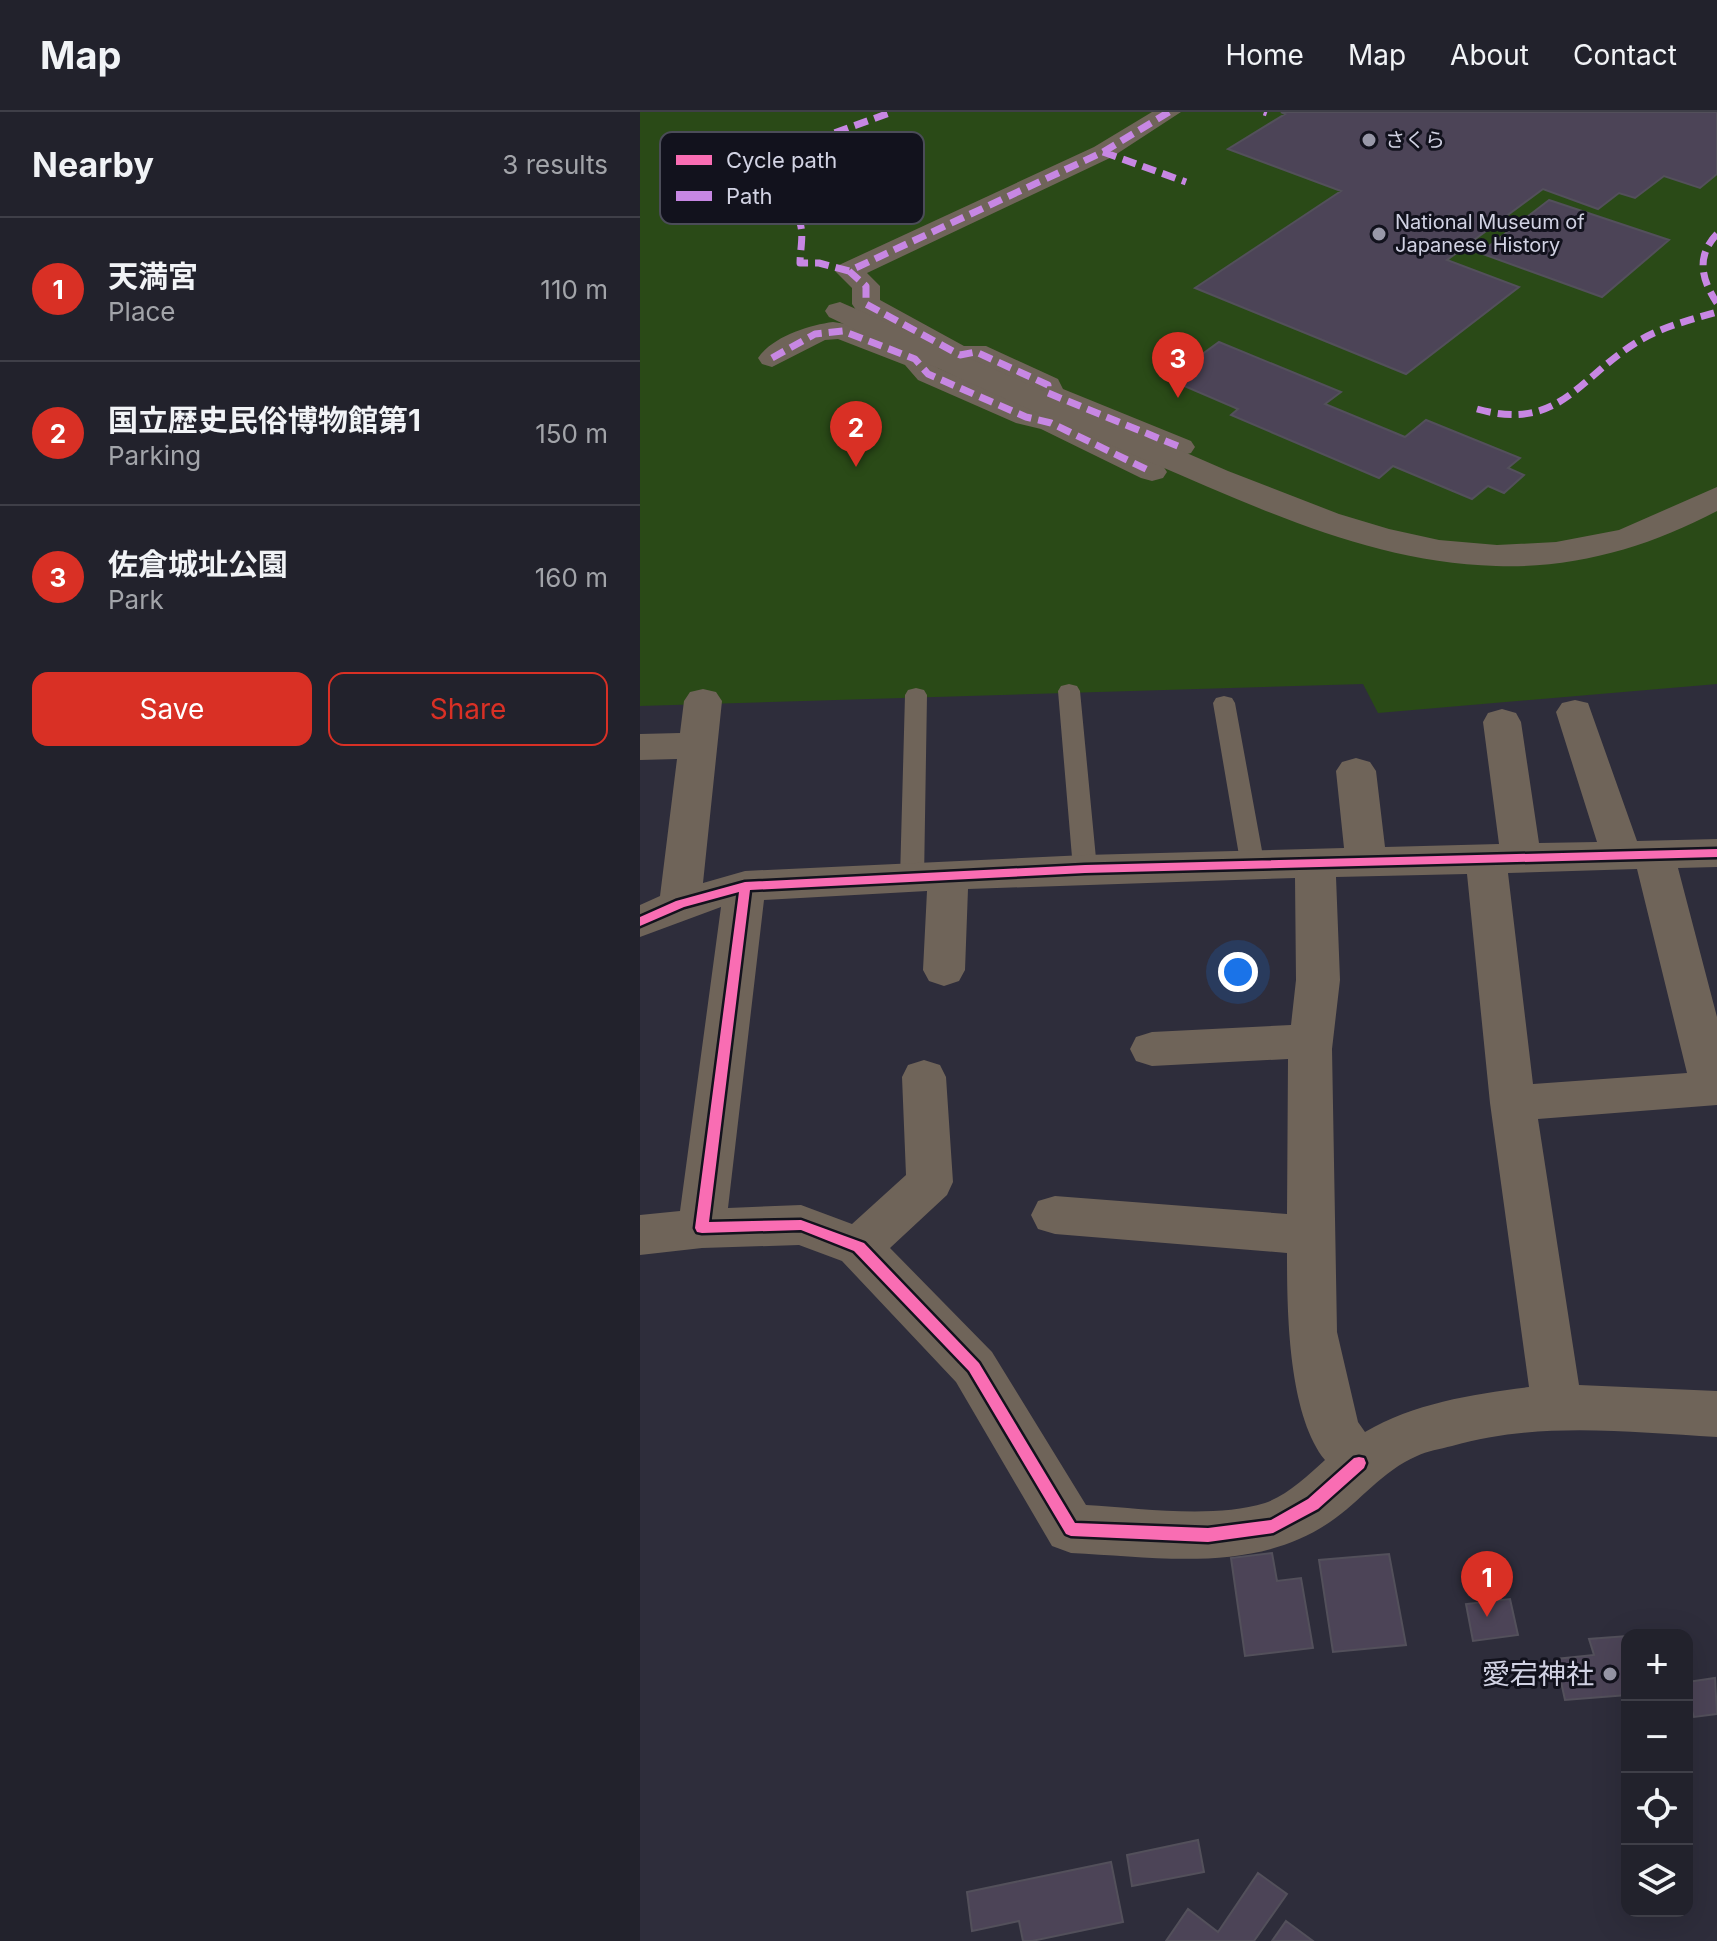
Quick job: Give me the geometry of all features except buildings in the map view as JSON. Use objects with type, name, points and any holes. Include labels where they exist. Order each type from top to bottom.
[{"type":"street","points":[[1169,112],[1103,152],[849,271],[866,286],[866,304],[960,355],[976,352],[988,357],[1048,385],[1048,393],[1180,447]]},
{"type":"street","points":[[840,311],[1070,416],[1316,519],[1395,544],[1510,555],[1565,552],[1619,541],[1671,522],[1717,497]]},
{"type":"street","points":[[772,358],[818,332],[831,329],[843,331],[915,359],[928,374],[1026,417],[1051,423],[1152,472]]},
{"type":"street","points":[[680,904],[703,701]]},
{"type":"street","points":[[1513,1103],[1715,1088],[1638,854],[1575,712]]},
{"type":"street","points":[[1502,722],[1513,1103],[1557,1406]]},
{"type":"street","points":[[640,747],[697,745]]},
{"type":"street","points":[[1356,771],[1366,863]]},
{"type":"street","points":[[640,922],[680,904],[745,886],[1085,869],[1717,853]]},
{"type":"street","points":[[1315,865],[1318,980],[1311,1041],[1312,1332],[1334,1432],[1359,1463]]},
{"type":"street","points":[[930,878],[944,970]]},
{"type":"street","points":[[702,1228],[745,886]]},
{"type":"street","points":[[1152,1049],[1311,1041]]},
{"type":"street","points":[[859,1247],[930,1182],[924,1077]]},
{"type":"street","points":[[1055,1215],[1310,1235]]},
{"type":"street","points":[[640,1235],[702,1228],[801,1225],[859,1247],[974,1367],[1071,1529],[1208,1535],[1273,1526],[1313,1504],[1359,1463],[1404,1436],[1477,1416],[1557,1406],[1717,1414]]},
{"type":"lane","points":[[1069,691],[1085,869]]},
{"type":"lane","points":[[916,695],[930,878]]},
{"type":"lane","points":[[1224,703],[1253,867]]},
{"type":"green space","points":[[640,112],[1717,112],[1717,684],[1378,713],[1363,684],[640,706]]},
{"type":"marked path","points":[[837,132],[892,112]]},
{"type":"marked path","points":[[1169,112],[1103,152],[849,271],[866,286],[866,304],[960,355],[976,352],[1048,385],[1048,393],[1180,447]]},
{"type":"marked path","points":[[1103,152],[1186,182]]},
{"type":"marked path","points":[[800,224],[800,263],[819,263],[849,271]]},
{"type":"marked path","points":[[1717,234],[1709,242],[1702,259],[1707,286],[1717,303]]},
{"type":"marked path","points":[[1477,409],[1513,417],[1550,408],[1637,342],[1666,328],[1717,312]]},
{"type":"marked path","points":[[772,358],[815,334],[843,331],[915,359],[928,374],[1026,417],[1051,423],[1152,472]]},
{"type":"cycle path","points":[[640,922],[680,904],[745,886],[1085,869],[1717,853]]},
{"type":"cycle path","points":[[745,886],[702,1228],[801,1225],[859,1247],[974,1367],[1071,1529],[1208,1535],[1273,1526],[1313,1504],[1359,1463]]},
{"type":"place","name":"さくら","points":[[1369,140]]},
{"type":"place","name":"National Museum of Japanese History","points":[[1379,234]]},
{"type":"place","name":"佐倉城址公園","points":[[1178,398]]},
{"type":"place","name":"国立歴史民俗博物館第1","points":[[856,467]]},
{"type":"place","name":"天満宮","points":[[1487,1617]]},
{"type":"place","name":"愛宕神社","points":[[1610,1674]]}]
